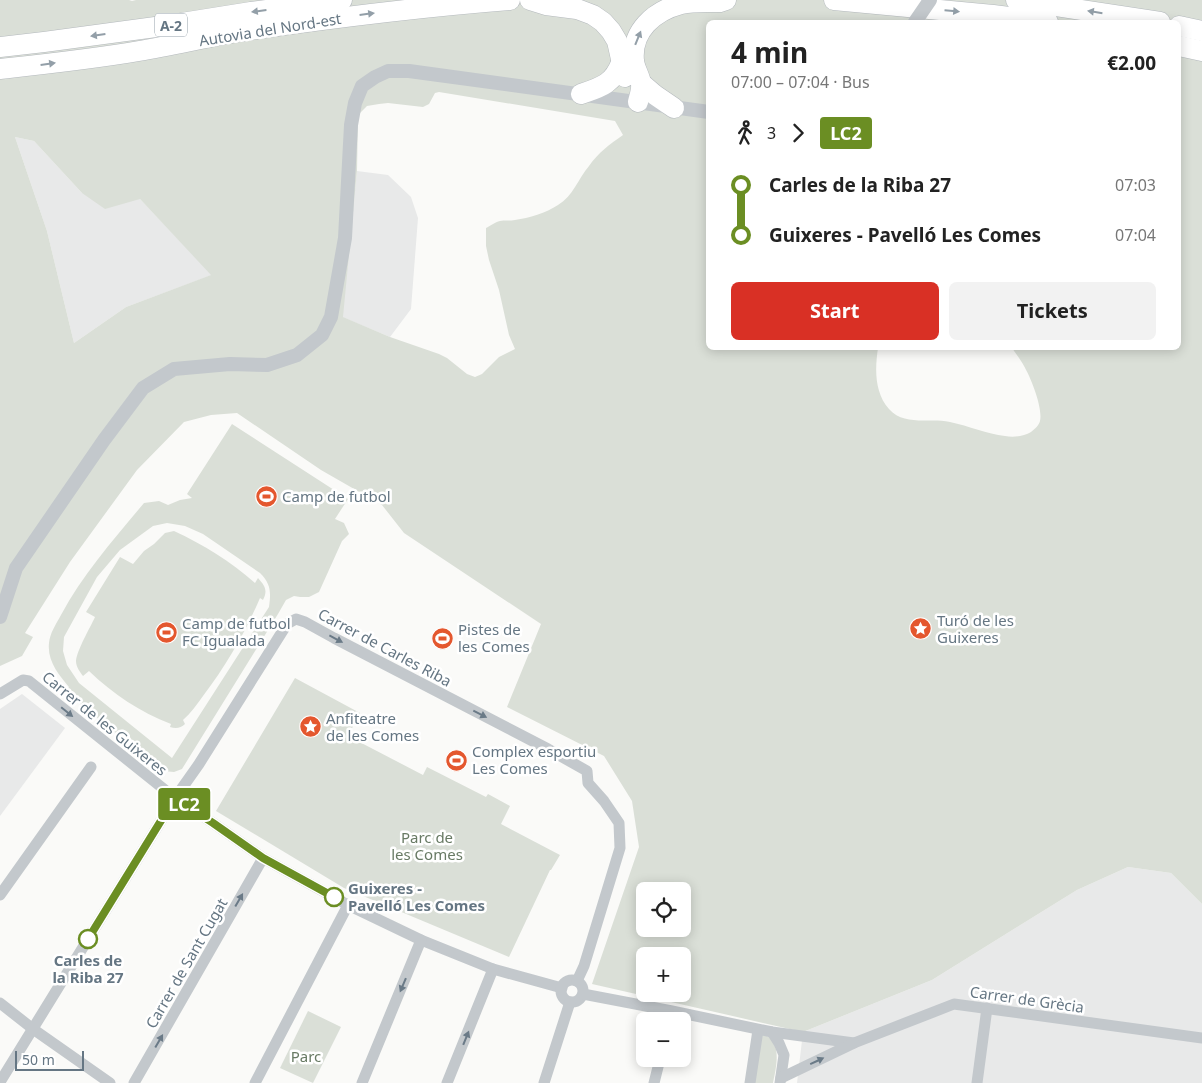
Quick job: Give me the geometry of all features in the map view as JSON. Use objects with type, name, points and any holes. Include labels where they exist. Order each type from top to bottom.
[{"type":"highway","name":"Autovia del Nord-est","points":[[0,46],[163,26],[342,0]]},
{"type":"highway","name":"Autovia del Nord-est","points":[[0,69],[137,52],[242,32],[348,16],[510,0]]},
{"type":"highway","points":[[530,0],[546,5],[577,8],[603,22],[617,41],[624,74],[639,93],[655,95],[674,108]]},
{"type":"highway","points":[[639,93],[634,53],[635,43],[645,25],[667,9],[683,4],[726,0]]},
{"type":"highway","points":[[834,0],[1032,20]]},
{"type":"highway","points":[[1016,0],[1147,20]]},
{"type":"highway","points":[[1181,26],[1202,31]]},
{"type":"highway","points":[[1181,46],[1202,51]]},
{"type":"highway","points":[[581,94],[608,83],[618,72],[621,63]]},
{"type":"street","points":[[916,20],[930,0]]},
{"type":"street","points":[[0,617],[16,568],[104,440],[143,388],[174,369],[230,364],[266,365],[297,355],[322,335],[331,318],[344,238],[351,125],[355,103],[362,86],[388,71],[409,71],[581,94],[639,93]]},
{"type":"street","points":[[674,108],[706,112]]},
{"type":"street","name":"Carrer de Carles Riba","points":[[0,1082],[175,798],[199,764],[287,624],[296,619],[305,622],[587,771],[588,783],[604,801],[619,823],[620,848],[578,981]]},
{"type":"street","name":"Carrer de les Guixeres","points":[[0,694],[23,680],[29,681],[175,798],[263,858],[348,905],[421,940],[494,969],[562,988]]},
{"type":"street","points":[[0,895],[91,768]]},
{"type":"street","name":"Carrer de Sant Cugat","points":[[134,1083],[263,858]]},
{"type":"street","points":[[255,1083],[348,905]]},
{"type":"street","points":[[362,1083],[421,940]]},
{"type":"street","points":[[448,1083],[494,969]]},
{"type":"street","points":[[567,981],[578,981],[583,987],[583,994],[579,1000],[574,1002],[566,1000],[563,996],[563,985],[567,981]]},
{"type":"street","points":[[583,994],[654,1012]]},
{"type":"street","points":[[544,1083],[570,1002]]},
{"type":"street","points":[[0,1003],[33,1029],[110,1083]]},
{"type":"street","name":"Carrer de Grècia","points":[[780,1080],[854,1043],[954,1004],[1202,1038]]},
{"type":"street","points":[[977,1083],[987,1008]]},
{"type":"street","points":[[691,1019],[772,1032],[784,1055],[780,1080]]},
{"type":"street","points":[[750,1083],[758,1030]]},
{"type":"street","name":"Carrer de Grècia","points":[[772,1032],[854,1043]]},
{"type":"street","points":[[654,1083],[658,1067]]},
{"type":"shaded area","points":[[15,137],[34,141],[82,193],[140,199],[212,275],[126,307],[74,343],[47,231]]},
{"type":"shaded area","points":[[357,171],[388,175],[411,197],[418,218],[411,309],[390,337],[342,317]]},
{"type":"shaded area","points":[[22,694],[65,728],[0,816],[0,709]]},
{"type":"shaded area","points":[[1128,867],[1171,873],[1202,904],[1202,1083],[797,1083],[803,1032],[932,980],[1077,890]]},
{"type":"green space","points":[[0,0],[1202,0],[1202,904],[1171,873],[1128,867],[1077,890],[932,980],[803,1032],[671,1002],[691,1002],[691,947],[636,947],[636,994],[592,984],[639,847],[632,801],[604,756],[507,707],[541,624],[404,533],[382,505],[321,470],[237,413],[211,415],[184,422],[137,470],[70,562],[25,633],[33,637],[22,656],[0,666]],"holes":[[[439,92],[615,121],[623,135],[596,157],[572,192],[563,201],[537,215],[500,221],[486,228],[486,246],[489,260],[499,290],[509,335],[515,349],[499,357],[482,374],[475,377],[467,374],[439,354],[390,337],[343,317],[357,171],[358,115],[367,106],[388,103],[423,107],[429,104],[435,93]],[[15,137],[34,141],[82,193],[105,209],[140,199],[211,275],[126,307],[74,343],[47,231]]]},
{"type":"green space","points":[[232,424],[348,499],[335,519],[344,523],[349,534],[342,541],[319,592],[309,597],[294,596],[286,600],[182,769],[174,772],[163,771],[66,693],[69,687],[52,662],[49,643],[55,625],[79,585],[144,503],[159,501],[168,505],[192,498],[187,494]],"holes":[[[167,523],[185,526],[203,534],[260,573],[268,585],[270,597],[269,607],[172,758],[79,683],[67,665],[63,651],[64,637],[97,577],[120,550],[153,526]]]},
{"type":"green space","name":"Camp de futbol FC Igualada","points":[[174,531],[216,554],[255,583],[258,578],[265,591],[265,597],[263,600],[260,598],[248,624],[220,673],[183,720],[185,724],[176,728],[170,727],[171,724],[127,702],[89,671],[83,676],[77,667],[76,661],[81,645],[95,617],[86,612],[120,557],[133,564],[144,551],[165,533]]},
{"type":"green space","name":"Parc de les Comes","points":[[295,678],[360,713],[348,736],[423,775],[427,767],[486,797],[488,794],[510,806],[501,824],[560,855],[550,870],[509,957],[344,888],[216,811]]},
{"type":"green space","name":"Parc","points":[[308,1011],[341,1027],[313,1083],[280,1068]]},
{"type":"green space","points":[[760,1034],[768,1036],[773,1041],[777,1054],[773,1083],[753,1083]]},
{"type":"bus line","name":"LC2","points":[[88,939],[175,798],[263,858],[334,897]]},
{"type":"place","name":"Camp de futbol","points":[[266,496]]},
{"type":"place","name":"Turó de les Guixeres","points":[[921,629]]},
{"type":"place","name":"Camp de futbol FC Igualada","points":[[166,632]]},
{"type":"place","name":"Pistes de les Comes","points":[[442,638]]},
{"type":"place","name":"Anfiteatre de les Comes","points":[[310,727]]},
{"type":"place","name":"Complex esportiu Les Comes","points":[[456,760]]},
{"type":"place","name":"Guixeres - Pavelló Les Comes","points":[[334,897]]},
{"type":"place","name":"Carles de la Riba 27","points":[[88,939]]}]
